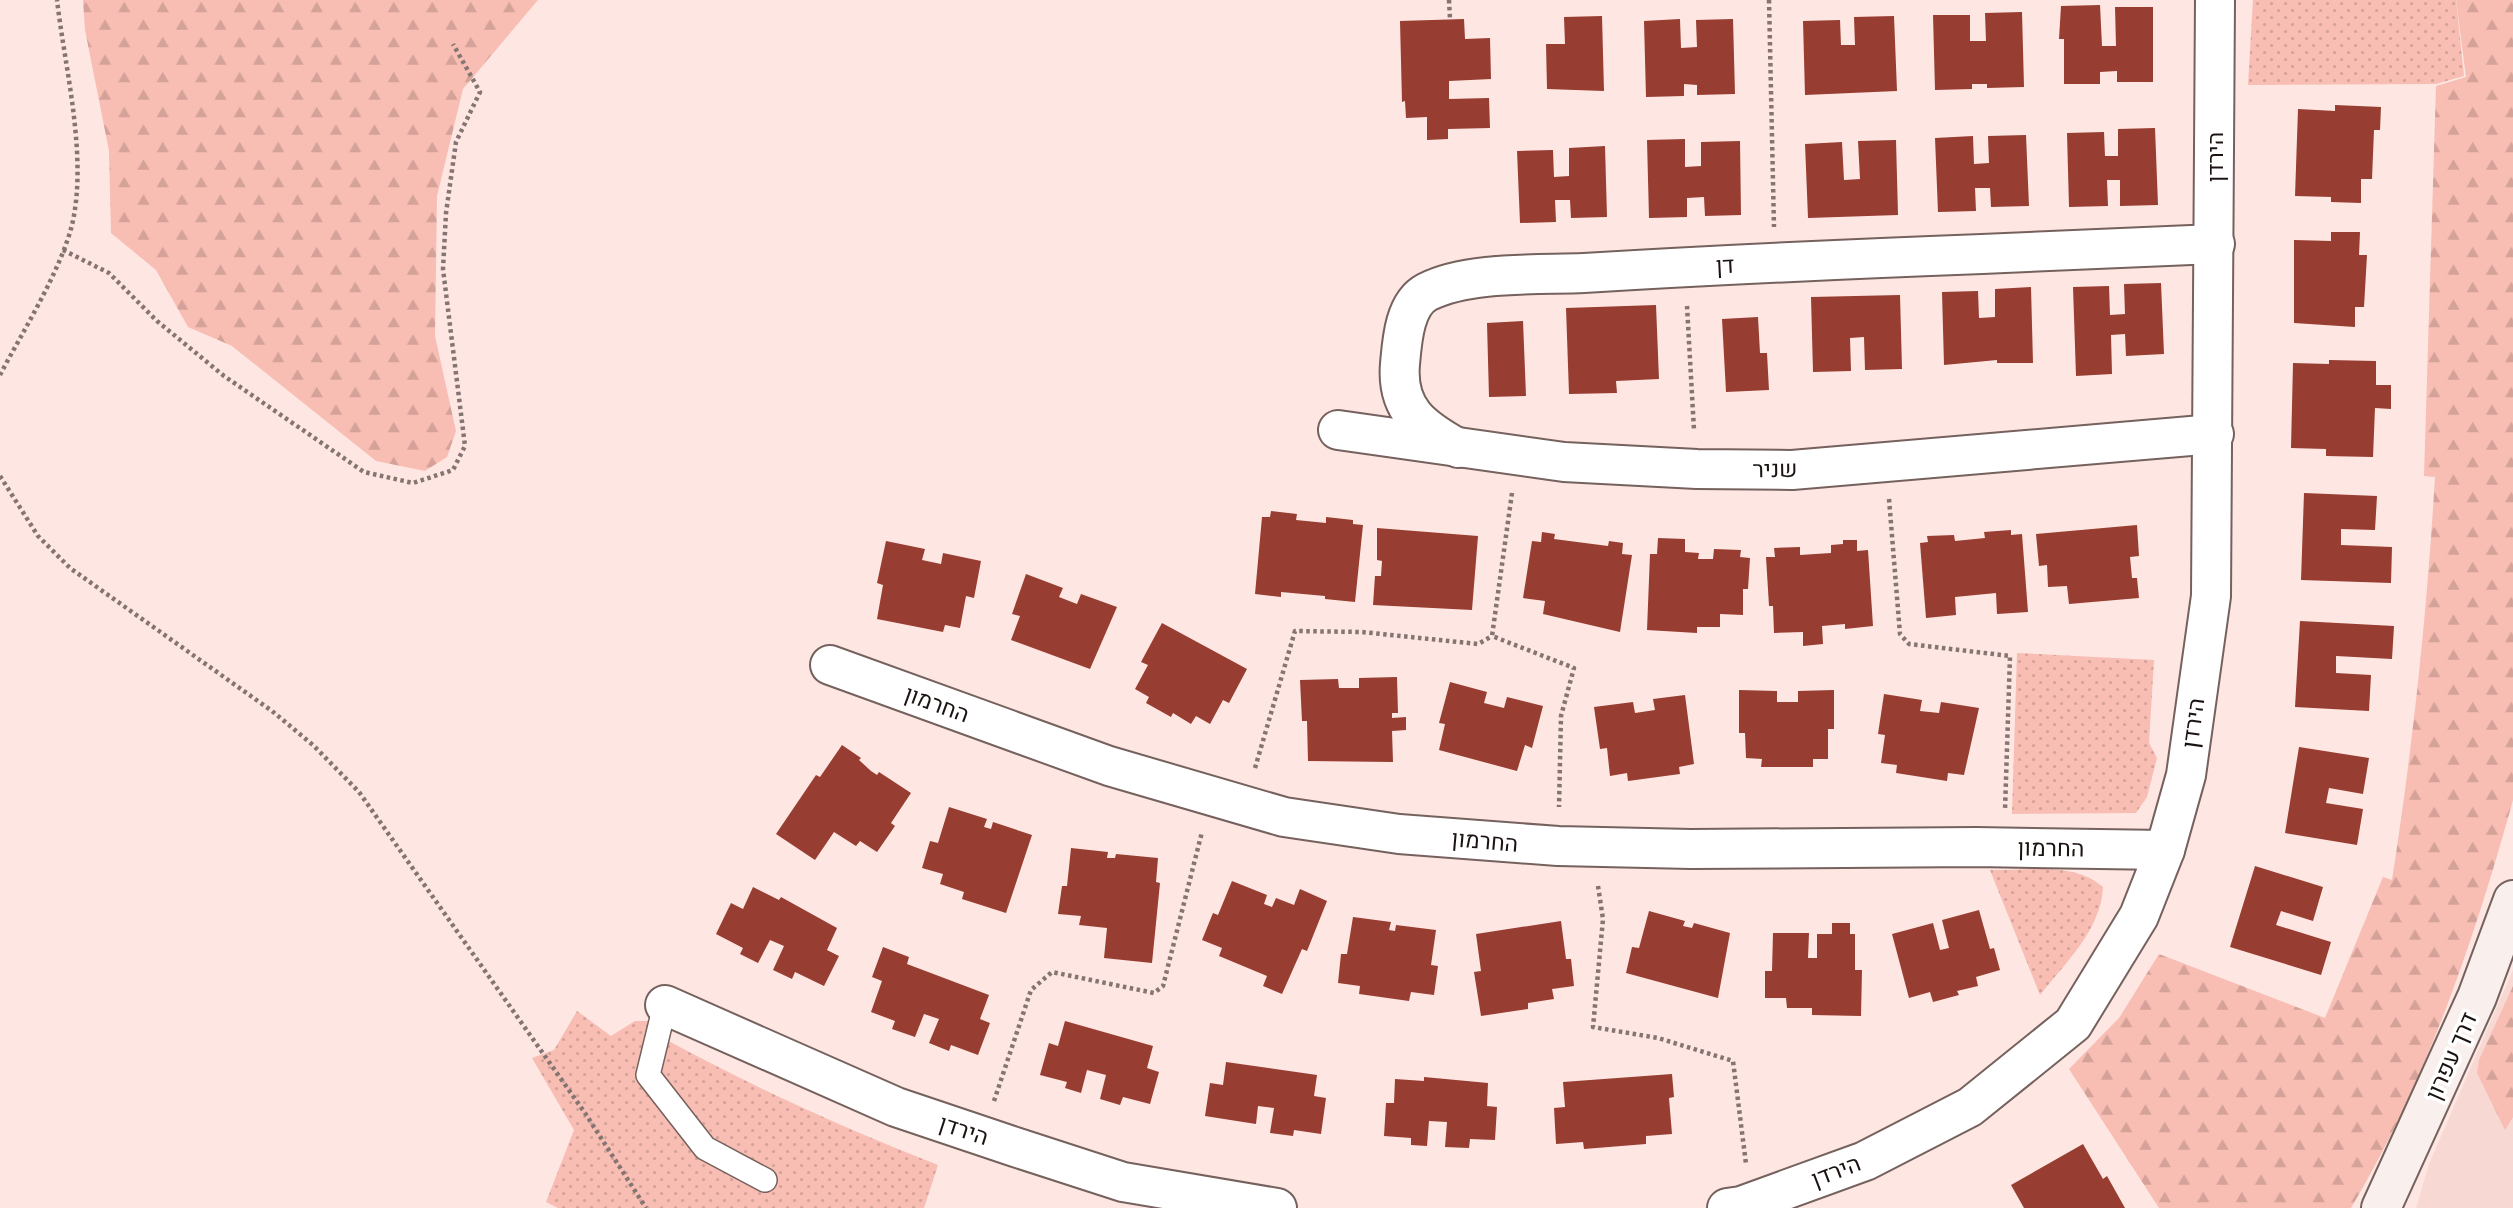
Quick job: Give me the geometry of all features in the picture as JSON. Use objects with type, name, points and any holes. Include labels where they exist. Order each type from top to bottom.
[{"type":"street","name":"הירדן","points":[[1727,1208],[1741,1206],[1865,1161],[1970,1107],[2073,1024],[2139,916],[2165,850],[2186,775],[2211,596],[2215,0]]},
{"type":"street","name":"דן","points":[[1458,447],[1428,431],[1406,405],[1398,383],[1403,333],[1411,312],[1425,293],[1450,284],[1485,278],[1775,262],[2215,244]]},
{"type":"street","name":"שניר","points":[[1338,430],[1516,457],[1596,464],[1791,470],[2214,433]]},
{"type":"street","name":"החרמון","points":[[830,665],[1109,766],[1283,817],[1399,834],[1574,846],[2165,850]]},
{"type":"street","name":"דרך עפרון","points":[[2381,1208],[2472,1009],[2513,900]]},
{"type":"street","name":"הירדן","points":[[665,1005],[896,1107],[1002,1143],[1123,1182],[1277,1208]]},
{"type":"lane","points":[[665,1005],[648,1075],[705,1148],[765,1180]]},
{"type":"path","points":[[0,375],[63,250],[72,224],[77,180],[74,132],[57,0]]},
{"type":"path","points":[[1449,0],[1450,19]]},
{"type":"path","points":[[1769,0],[1775,262]]},
{"type":"path","points":[[63,250],[109,273],[157,321],[224,376],[363,472],[413,483],[453,470],[465,446],[443,269],[446,213],[456,142],[480,92],[453,44]]},
{"type":"path","points":[[1685,267],[1694,434]]},
{"type":"path","points":[[0,476],[38,536],[70,568],[272,711],[313,745],[359,792],[585,1113],[646,1208]]},
{"type":"path","points":[[1492,636],[1512,491]]},
{"type":"path","points":[[1889,499],[1900,634],[1909,644],[2010,656],[2005,821]]},
{"type":"path","points":[[991,1108],[1031,990],[1052,972],[1154,993],[1163,986],[1228,801],[1295,631],[1362,632],[1478,644],[1492,636]]},
{"type":"path","points":[[1492,636],[1574,668],[1561,716],[1574,846],[1603,919],[1593,1027],[1658,1038],[1733,1060],[1746,1164]]},
{"type":"shaded area","points":[[2513,970],[2513,1208],[2416,1208],[2429,1164]]},
{"type":"green space","points":[[83,0],[538,0],[463,89],[437,196],[435,336],[456,431],[447,457],[425,471],[376,461],[232,346],[188,327],[156,270],[111,233],[109,151],[85,30]]},
{"type":"green space","points":[[2253,0],[2456,0],[2464,76],[2436,84],[2248,85]]},
{"type":"green space","points":[[2456,0],[2513,0],[2513,800],[2482,906],[2446,1010],[2402,1111],[2351,1208],[2159,1208],[2069,1069],[2119,1018],[2159,954],[2325,1018],[2383,877],[2392,880],[2418,679],[2435,477],[2424,476],[2436,86],[2466,77]]},
{"type":"green space","points":[[2017,653],[2154,660],[2149,743],[2157,758],[2147,797],[2136,813],[2012,814]]},
{"type":"green space","points":[[1990,870],[2064,870],[2091,879],[2103,887],[2101,903],[2089,932],[2040,995]]},
{"type":"green space","points":[[2513,986],[2513,1117],[2505,1130],[2477,1073],[2479,1060]]},
{"type":"green space","points":[[577,1011],[611,1036],[635,1021],[658,1021],[663,1038],[697,1056],[799,1106],[938,1165],[924,1208],[558,1208],[546,1202],[574,1130],[532,1058],[554,1050]]},
{"type":"building","points":[[2100,5],[2102,46],[2116,46],[2115,7],[2153,7],[2153,82],[2117,82],[2117,71],[2100,72],[2100,84],[2064,84],[2064,39],[2059,39],[2061,6]]},
{"type":"building","points":[[2022,12],[2024,87],[1987,88],[1987,84],[1972,84],[1972,89],[1935,90],[1933,15],[1970,15],[1970,41],[1986,41],[1985,13]]},
{"type":"building","points":[[1602,16],[1604,91],[1547,89],[1546,44],[1565,44],[1564,17]]},
{"type":"building","points":[[1894,16],[1897,91],[1805,95],[1803,21],[1840,20],[1841,45],[1855,45],[1854,17]]},
{"type":"building","points":[[1464,19],[1465,39],[1490,38],[1491,79],[1449,81],[1449,99],[1489,98],[1490,128],[1448,129],[1448,139],[1427,140],[1427,117],[1406,118],[1405,101],[1402,102],[1400,21]]},
{"type":"building","points":[[1680,19],[1681,48],[1697,47],[1696,20],[1733,19],[1735,94],[1697,95],[1697,85],[1684,84],[1684,96],[1646,97],[1644,21]]},
{"type":"building","points":[[2335,105],[2381,107],[2380,130],[2374,130],[2372,179],[2361,179],[2361,203],[2331,202],[2331,197],[2295,196],[2298,109],[2335,111]]},
{"type":"building","points":[[2155,128],[2158,205],[2120,206],[2120,180],[2107,180],[2108,206],[2069,207],[2067,133],[2104,132],[2105,156],[2118,156],[2118,129]]},
{"type":"building","points":[[2026,135],[2029,206],[1991,207],[1990,188],[1975,188],[1976,211],[1938,212],[1935,138],[1973,136],[1974,164],[1989,163],[1988,136]]},
{"type":"building","points":[[1685,139],[1685,167],[1701,166],[1701,142],[1740,141],[1741,215],[1705,216],[1704,197],[1687,198],[1687,217],[1649,218],[1647,140]]},
{"type":"building","points":[[1896,140],[1898,215],[1808,218],[1805,144],[1842,142],[1844,180],[1860,179],[1858,141]]},
{"type":"building","points":[[1605,146],[1607,217],[1571,218],[1570,200],[1555,200],[1556,222],[1520,223],[1517,151],[1553,150],[1554,177],[1569,176],[1569,148]]},
{"type":"building","points":[[2331,232],[2360,232],[2359,255],[2367,255],[2364,307],[2355,307],[2355,327],[2294,323],[2294,240],[2331,241]]},
{"type":"building","points":[[2161,283],[2164,354],[2126,356],[2125,334],[2111,335],[2112,374],[2076,376],[2073,287],[2109,286],[2110,315],[2125,314],[2124,284]]},
{"type":"building","points":[[2031,287],[2033,363],[1997,363],[1997,360],[1944,365],[1942,292],[1978,291],[1979,318],[1995,317],[1995,289]]},
{"type":"building","points":[[1900,295],[1902,369],[1865,370],[1864,337],[1850,338],[1851,371],[1813,372],[1811,297]]},
{"type":"building","points":[[1656,305],[1659,379],[1616,381],[1617,393],[1569,394],[1566,308]]},
{"type":"building","points":[[1758,317],[1760,353],[1767,353],[1769,390],[1726,392],[1722,319]]},
{"type":"building","points":[[1523,321],[1526,396],[1489,397],[1487,323]]},
{"type":"building","points":[[2329,360],[2376,361],[2376,385],[2391,385],[2391,409],[2375,408],[2373,457],[2326,456],[2326,449],[2291,448],[2293,363],[2329,364]]},
{"type":"building","points":[[2304,493],[2377,496],[2375,530],[2341,529],[2341,545],[2392,547],[2391,583],[2301,580]]},
{"type":"building","points":[[1271,511],[1297,514],[1296,520],[1326,523],[1326,517],[1353,520],[1353,524],[1363,525],[1355,602],[1281,592],[1281,597],[1255,594],[1262,517],[1270,517]]},
{"type":"building","points":[[2137,525],[2139,556],[2130,557],[2132,578],[2137,578],[2139,598],[2069,604],[2067,586],[2048,587],[2047,565],[2039,566],[2036,534]]},
{"type":"building","points":[[1377,528],[1478,536],[1472,610],[1373,605],[1375,576],[1381,576],[1382,561],[1377,560]]},
{"type":"building","points":[[2011,530],[2011,535],[2022,534],[2028,612],[1997,614],[1996,593],[1955,597],[1956,615],[1926,618],[1920,543],[1928,542],[1927,536],[1954,535],[1955,541],[1985,538],[1984,532]]},
{"type":"building","points":[[1542,532],[1555,534],[1554,539],[1608,546],[1609,541],[1623,543],[1622,554],[1632,555],[1620,632],[1543,614],[1545,601],[1523,598],[1532,541],[1541,542]]},
{"type":"building","points":[[1658,538],[1685,539],[1685,552],[1699,553],[1698,559],[1713,559],[1714,549],[1741,550],[1740,557],[1750,558],[1748,589],[1743,589],[1743,615],[1720,614],[1720,627],[1697,627],[1697,633],[1647,630],[1650,554],[1657,554]]},
{"type":"building","points":[[1843,540],[1857,540],[1857,551],[1868,550],[1873,626],[1845,629],[1845,624],[1822,626],[1823,644],[1803,646],[1803,632],[1774,633],[1773,606],[1769,606],[1766,557],[1775,557],[1774,548],[1800,547],[1800,555],[1831,553],[1831,545],[1843,544]]},
{"type":"building","points":[[886,541],[925,549],[922,560],[941,564],[943,553],[981,561],[974,598],[966,596],[960,628],[945,625],[943,632],[877,619],[883,585],[877,583]]},
{"type":"building","points":[[1026,574],[1063,588],[1059,597],[1077,604],[1081,594],[1117,607],[1090,669],[1011,640],[1020,616],[1012,614]]},
{"type":"building","points":[[2300,621],[2394,626],[2392,659],[2336,656],[2336,673],[2371,675],[2369,711],[2295,707]]},
{"type":"building","points":[[1162,623],[1247,669],[1229,703],[1223,700],[1210,724],[1196,716],[1191,724],[1173,713],[1171,717],[1146,703],[1149,697],[1135,689],[1148,665],[1141,662]]},
{"type":"building","points":[[1397,677],[1398,713],[1392,713],[1392,718],[1406,717],[1406,730],[1392,731],[1393,762],[1308,761],[1307,721],[1302,721],[1300,680],[1338,679],[1339,688],[1359,688],[1359,678]]},
{"type":"building","points":[[1450,682],[1487,692],[1484,703],[1504,708],[1507,697],[1543,706],[1532,748],[1525,745],[1517,771],[1439,750],[1445,724],[1439,723]]},
{"type":"building","points":[[1739,690],[1777,691],[1777,702],[1798,702],[1798,691],[1834,690],[1834,729],[1828,729],[1828,759],[1813,759],[1813,767],[1761,767],[1762,759],[1746,758],[1745,733],[1739,733]]},
{"type":"building","points":[[1884,694],[1922,700],[1920,711],[1939,713],[1941,702],[1979,708],[1964,775],[1948,773],[1947,781],[1896,773],[1897,765],[1881,763],[1885,735],[1878,734]]},
{"type":"building","points":[[1685,695],[1694,764],[1679,767],[1680,774],[1628,781],[1627,773],[1610,776],[1607,748],[1600,749],[1594,707],[1633,702],[1635,713],[1655,710],[1653,699]]},
{"type":"building","points":[[842,745],[861,758],[859,760],[871,771],[877,775],[879,772],[911,793],[891,823],[895,826],[877,852],[860,841],[856,846],[834,832],[815,860],[776,834],[816,775],[820,777]]},
{"type":"building","points":[[2299,747],[2369,758],[2363,794],[2329,788],[2326,803],[2363,809],[2357,845],[2285,833]]},
{"type":"building","points":[[949,807],[987,819],[984,827],[991,829],[993,822],[1032,835],[1006,913],[962,899],[964,892],[940,884],[943,874],[922,868],[930,841],[938,843]]},
{"type":"building","points":[[1071,848],[1108,852],[1107,858],[1115,858],[1116,854],[1158,858],[1156,882],[1160,883],[1152,963],[1104,958],[1107,928],[1079,925],[1081,916],[1058,914],[1062,886],[1067,886]]},
{"type":"building","points":[[2255,866],[2323,887],[2313,921],[2281,911],[2276,925],[2331,942],[2321,975],[2230,947]]},
{"type":"building","points":[[1232,881],[1267,895],[1264,904],[1272,907],[1276,898],[1294,905],[1300,889],[1327,901],[1307,951],[1302,949],[1282,994],[1263,986],[1267,976],[1219,956],[1222,948],[1202,940],[1213,913],[1218,915]]},
{"type":"building","points":[[753,887],[779,900],[781,897],[837,928],[827,950],[839,956],[824,986],[795,972],[792,979],[773,970],[784,946],[770,940],[758,963],[740,954],[743,948],[716,934],[731,903],[743,909]]},
{"type":"building","points":[[1979,910],[1990,949],[1994,948],[2000,970],[1976,977],[1978,986],[1957,991],[1959,995],[1933,1002],[1930,992],[1909,998],[1892,934],[1933,923],[1940,950],[1949,948],[1942,920]]},
{"type":"building","points":[[1649,911],[1685,921],[1683,926],[1692,928],[1694,923],[1730,933],[1718,998],[1626,973],[1632,947],[1639,948]]},
{"type":"building","points":[[1353,917],[1391,922],[1389,930],[1395,931],[1396,925],[1436,930],[1431,965],[1438,966],[1434,995],[1411,992],[1409,1001],[1359,994],[1360,986],[1338,983],[1341,954],[1347,954]]},
{"type":"building","points":[[1561,921],[1566,959],[1571,959],[1574,986],[1552,989],[1554,999],[1528,1003],[1528,1009],[1481,1016],[1474,972],[1481,971],[1476,934]]},
{"type":"building","points":[[1832,923],[1850,923],[1850,934],[1855,934],[1855,970],[1862,970],[1861,1016],[1812,1015],[1812,1008],[1787,1008],[1786,998],[1765,998],[1765,971],[1772,971],[1773,933],[1809,933],[1808,958],[1817,958],[1817,934],[1832,934]]},
{"type":"building","points":[[883,947],[909,957],[907,964],[989,995],[980,1019],[990,1023],[978,1055],[951,1045],[949,1051],[929,1043],[939,1019],[924,1014],[915,1037],[892,1029],[895,1021],[871,1012],[882,981],[872,977]]},
{"type":"building","points":[[1065,1021],[1153,1046],[1147,1068],[1159,1072],[1150,1104],[1123,1097],[1120,1105],[1100,1099],[1106,1075],[1087,1070],[1081,1093],[1065,1088],[1067,1082],[1040,1075],[1049,1043],[1058,1046]]},
{"type":"building","points":[[1226,1062],[1317,1075],[1314,1096],[1326,1098],[1321,1134],[1294,1130],[1293,1136],[1270,1133],[1274,1108],[1258,1106],[1256,1124],[1205,1116],[1210,1083],[1223,1085]]},
{"type":"building","points":[[1672,1074],[1674,1097],[1669,1098],[1672,1134],[1646,1136],[1646,1144],[1584,1149],[1583,1142],[1556,1144],[1554,1108],[1565,1107],[1563,1082]]},
{"type":"building","points":[[1424,1077],[1488,1083],[1487,1106],[1497,1107],[1495,1140],[1470,1139],[1469,1148],[1445,1147],[1447,1122],[1429,1121],[1427,1146],[1411,1145],[1411,1138],[1384,1136],[1386,1103],[1394,1103],[1395,1079],[1424,1081]]},
{"type":"building","points":[[2083,1144],[2103,1179],[2107,1176],[2125,1208],[2024,1208],[2011,1185]]}]
